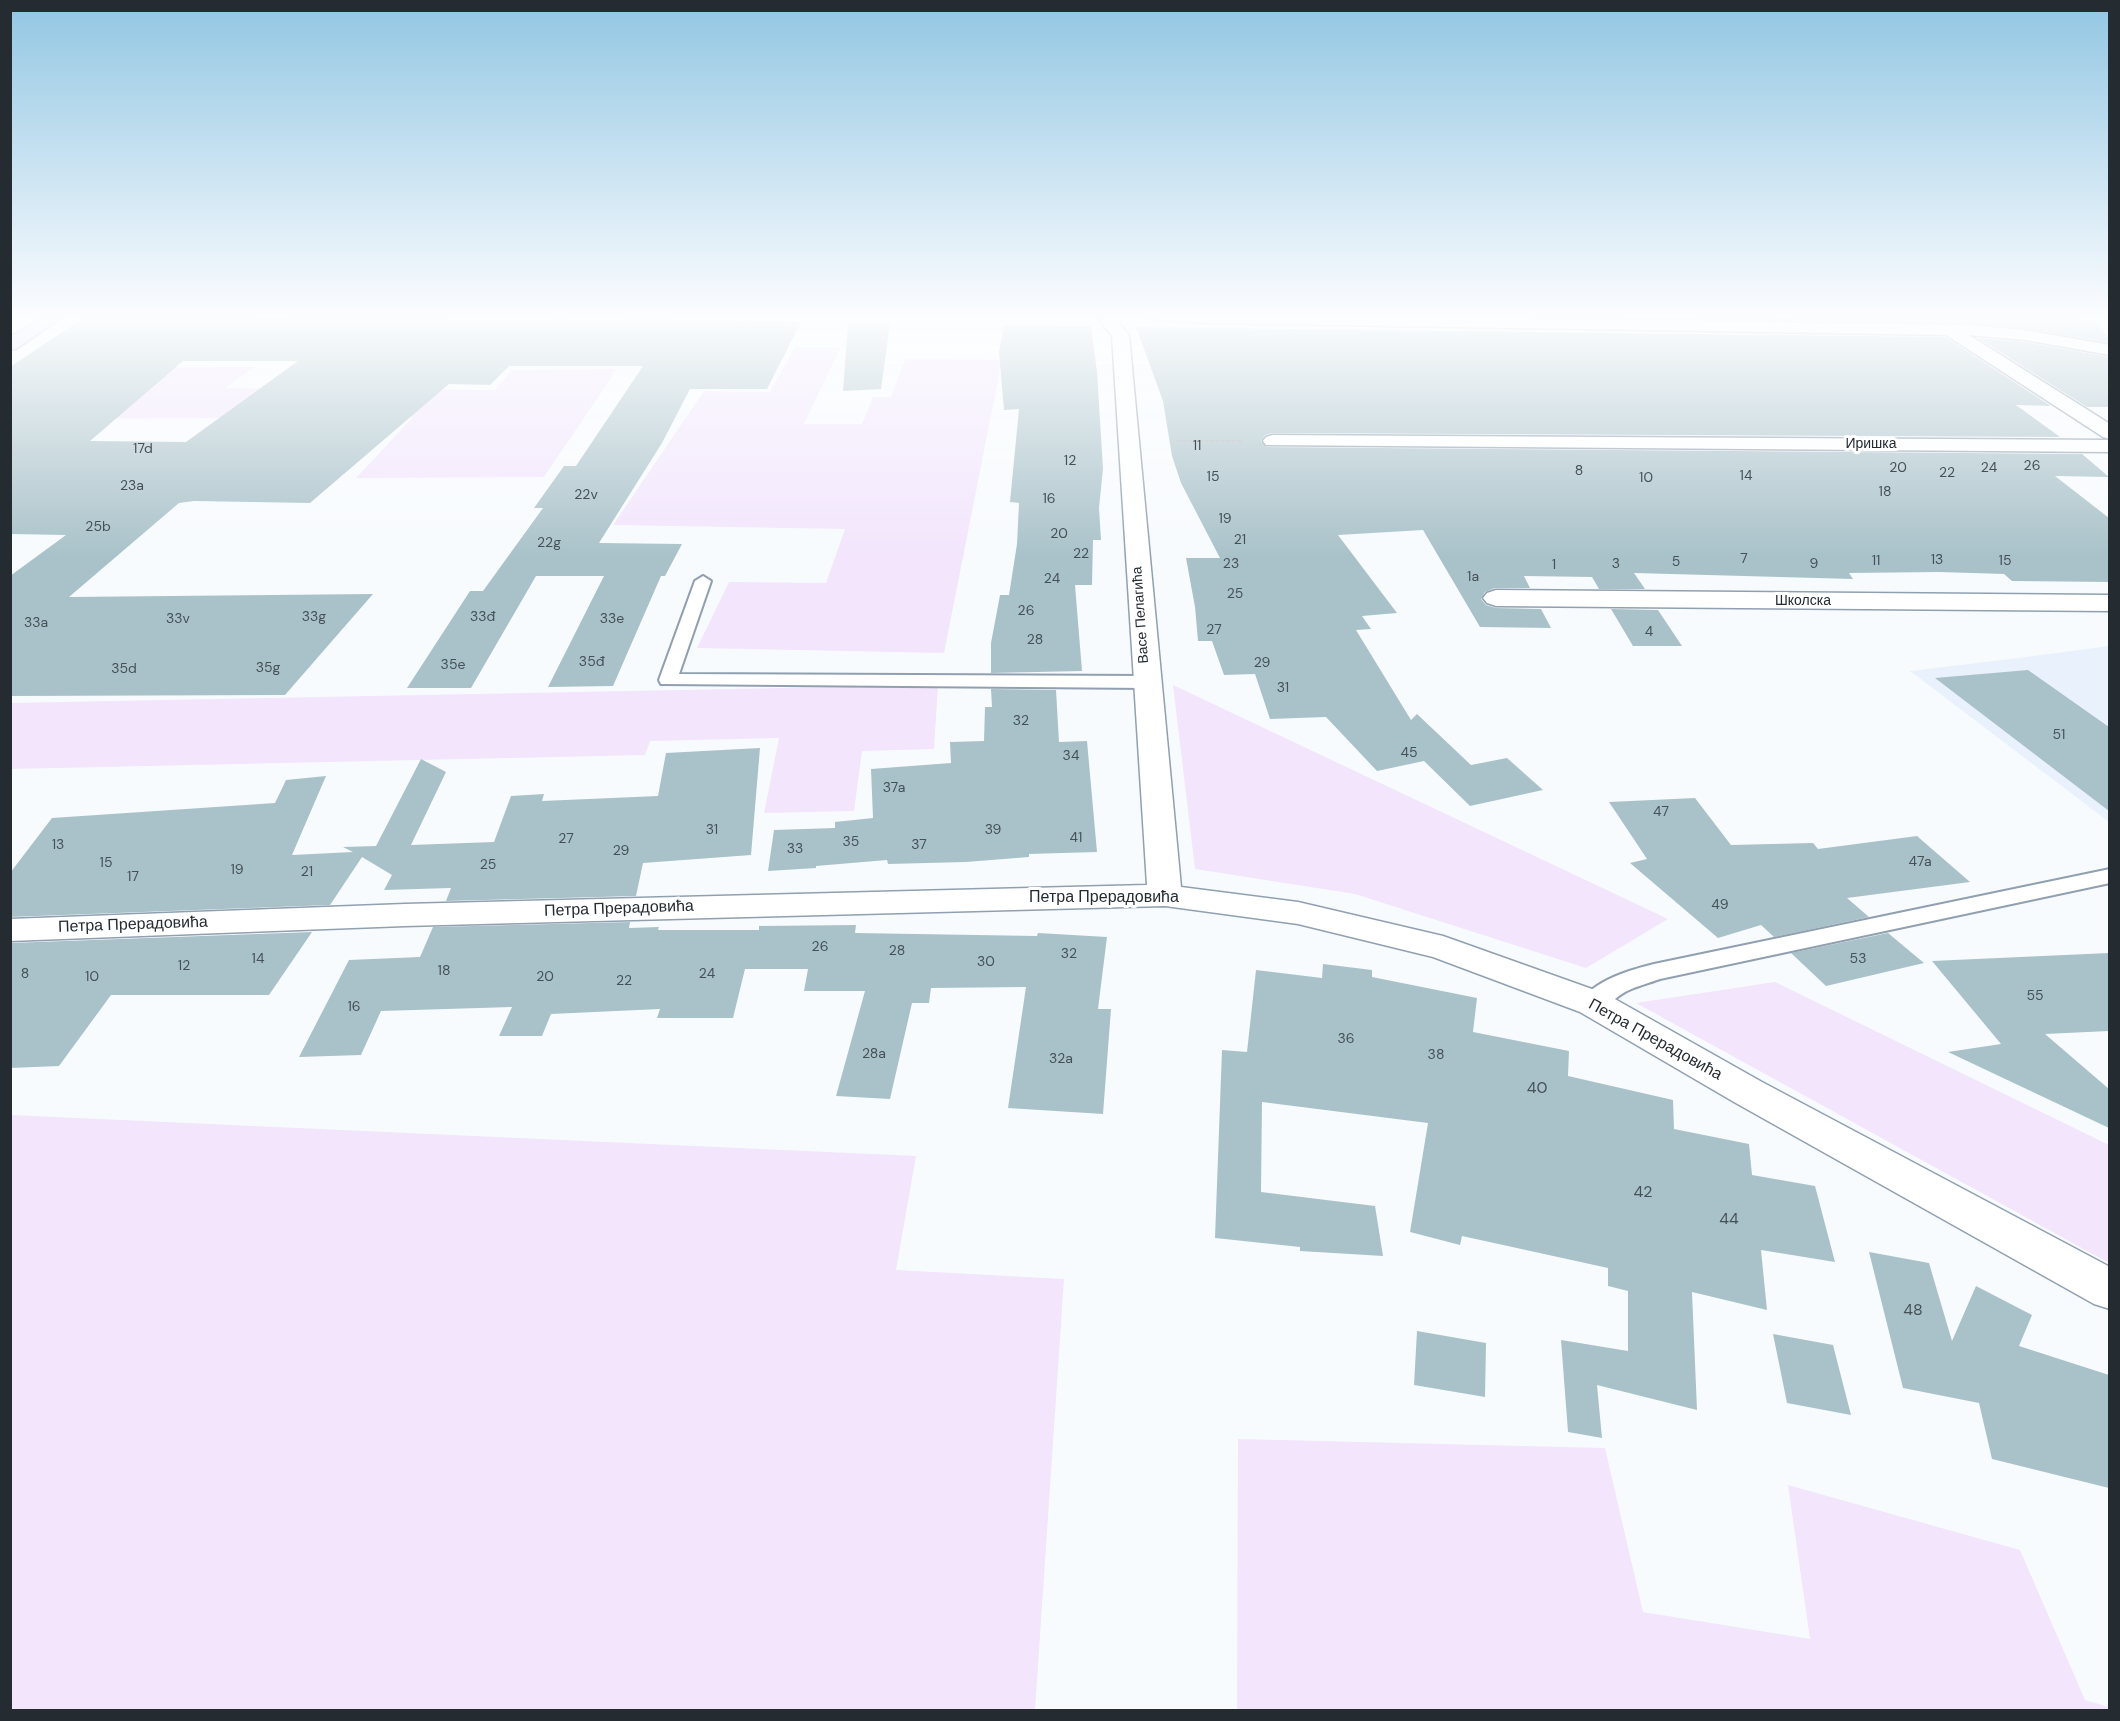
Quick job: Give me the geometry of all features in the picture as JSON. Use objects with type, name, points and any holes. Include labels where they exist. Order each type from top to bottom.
[{"type":"street","name":"Васе Пелагића","points":[[1130,395],[1146,682],[1165,895]]},
{"type":"street","points":[[2051,395],[2109,433]]},
{"type":"street","name":"Иришка","points":[[1273,441],[2109,446]]},
{"type":"street","name":"Школска","points":[[1496,598],[2109,603]]},
{"type":"street","name":"Петра Прерадовића","points":[[10,930],[417,915],[1165,895],[1298,913],[1443,948],[1593,1003],[2109,1290]]},
{"type":"lane","points":[[703,581],[668,680],[1146,682]]},
{"type":"lane","points":[[1593,1003],[1617,986],[1654,972],[2109,876]]},
{"type":"path","points":[[1177,441],[1273,441]]},
{"type":"shaded area","points":[[64,395],[599,395],[544,477],[356,478],[413,417],[27,419]]},
{"type":"shaded area","points":[[701,395],[818,395],[804,424],[862,424],[873,397],[995,395],[944,653],[697,648],[729,582],[826,583],[845,529],[613,525]]},
{"type":"shaded area","points":[[2109,646],[2109,822],[1910,671],[2018,658]]},
{"type":"shaded area","points":[[938,685],[934,749],[862,751],[854,811],[764,813],[779,738],[650,741],[645,755],[11,769],[10,703]]},
{"type":"shaded area","points":[[1173,685],[1668,919],[1586,968],[1355,894],[1195,869]]},
{"type":"shaded area","points":[[1775,982],[2109,1145],[2109,1263],[1636,1003]]},
{"type":"shaded area","points":[[11,1115],[916,1156],[896,1270],[1064,1279],[1035,1710],[11,1710]]},
{"type":"shaded area","points":[[1238,1439],[1605,1448],[1643,1612],[1810,1639],[1788,1485],[2020,1550],[2085,1700],[2109,1707],[2109,1710],[1237,1710]]},
{"type":"building","points":[[10,395],[143,395],[90,441],[186,442],[251,395],[436,395],[310,503],[194,501],[179,503],[69,597],[373,594],[285,695],[10,696],[10,576],[66,535],[10,534]]},
{"type":"building","points":[[623,395],[687,395],[662,443],[599,543],[682,544],[665,576],[661,576],[613,686],[548,687],[604,576],[536,576],[471,688],[407,688],[470,591],[483,591],[543,508],[534,508],[564,466],[576,466]]},
{"type":"building","points":[[1003,395],[1098,395],[1103,469],[1099,508],[1101,540],[1093,540],[1092,585],[1075,585],[1082,671],[991,673],[991,643],[1000,595],[1009,595],[1017,544],[1019,503],[1010,502],[1019,409],[1004,410]]},
{"type":"building","points":[[1161,395],[2035,395],[2051,406],[2016,405],[2060,437],[1273,433],[1265,435],[1261,441],[1266,447],[2082,454],[2109,477],[2055,476],[2109,518],[2109,582],[2012,581],[2004,574],[1939,572],[1849,573],[1853,579],[1634,573],[1645,589],[1599,589],[1592,577],[1524,576],[1530,588],[1495,588],[1485,592],[1481,599],[1486,605],[1496,608],[1541,609],[1551,628],[1480,627],[1423,530],[1338,535],[1397,613],[1362,616],[1371,629],[1356,630],[1411,720],[1417,714],[1471,765],[1507,758],[1543,790],[1470,806],[1424,761],[1377,771],[1326,717],[1270,719],[1255,674],[1224,675],[1212,641],[1198,641],[1195,607],[1186,558],[1220,558],[1181,483],[1172,456]]},
{"type":"building","points":[[2069,395],[2109,395],[2109,407],[2087,407]]},
{"type":"building","points":[[1611,609],[1658,610],[1682,646],[1633,646]]},
{"type":"building","points":[[2028,670],[2109,727],[2109,811],[1935,678]]},
{"type":"building","points":[[991,689],[1056,690],[1059,742],[1087,741],[1097,852],[1029,854],[1029,857],[966,862],[888,864],[887,860],[768,871],[774,830],[835,828],[835,822],[873,818],[871,769],[951,763],[950,742],[984,741],[985,707],[992,707]]},
{"type":"building","points":[[760,748],[751,855],[643,863],[636,896],[446,901],[451,888],[384,890],[392,875],[362,857],[330,905],[10,917],[10,873],[52,818],[275,803],[286,780],[326,776],[292,855],[353,852],[343,847],[376,846],[421,759],[446,772],[411,845],[494,842],[511,796],[544,794],[542,801],[658,796],[666,753]]},
{"type":"building","points":[[1695,798],[1731,845],[1813,843],[1818,849],[1917,836],[1970,882],[1847,898],[1869,917],[1774,937],[1761,925],[1718,938],[1630,863],[1647,859],[1609,802]]},
{"type":"building","points":[[630,922],[629,928],[659,927],[658,930],[759,930],[759,926],[856,925],[855,933],[1037,936],[1038,933],[1107,937],[1098,1009],[1111,1009],[1103,1114],[1008,1108],[1026,987],[931,988],[929,1003],[912,1003],[890,1099],[836,1096],[865,991],[804,991],[808,969],[745,969],[733,1018],[657,1018],[660,1009],[551,1014],[542,1036],[499,1036],[512,1007],[381,1011],[361,1055],[299,1057],[349,960],[420,957],[433,927]]},
{"type":"building","points":[[312,932],[269,995],[111,995],[59,1066],[10,1068],[10,943]]},
{"type":"building","points":[[1888,933],[1924,963],[1826,986],[1791,953]]},
{"type":"building","points":[[2109,953],[2109,1031],[2045,1034],[2109,1089],[2109,1128],[1948,1052],[2001,1044],[1932,961]]},
{"type":"building","points":[[1323,964],[1372,970],[1372,977],[1477,998],[1473,1032],[1569,1051],[1568,1076],[1673,1100],[1674,1129],[1749,1144],[1752,1175],[1815,1186],[1835,1262],[1761,1250],[1767,1310],[1692,1292],[1697,1410],[1597,1385],[1602,1438],[1568,1432],[1561,1340],[1628,1351],[1628,1291],[1608,1286],[1608,1268],[1462,1236],[1460,1245],[1410,1232],[1428,1123],[1262,1102],[1261,1192],[1375,1206],[1383,1256],[1300,1251],[1300,1247],[1215,1238],[1222,1050],[1247,1052],[1256,970],[1322,978]]},
{"type":"building","points":[[1869,1252],[1929,1263],[1952,1341],[1976,1286],[2032,1315],[2019,1346],[2109,1375],[2109,1488],[1992,1459],[1979,1403],[1903,1388]]},
{"type":"building","points":[[1417,1331],[1486,1343],[1485,1397],[1414,1385]]},
{"type":"building","points":[[1773,1334],[1833,1345],[1851,1415],[1787,1403]]}]
